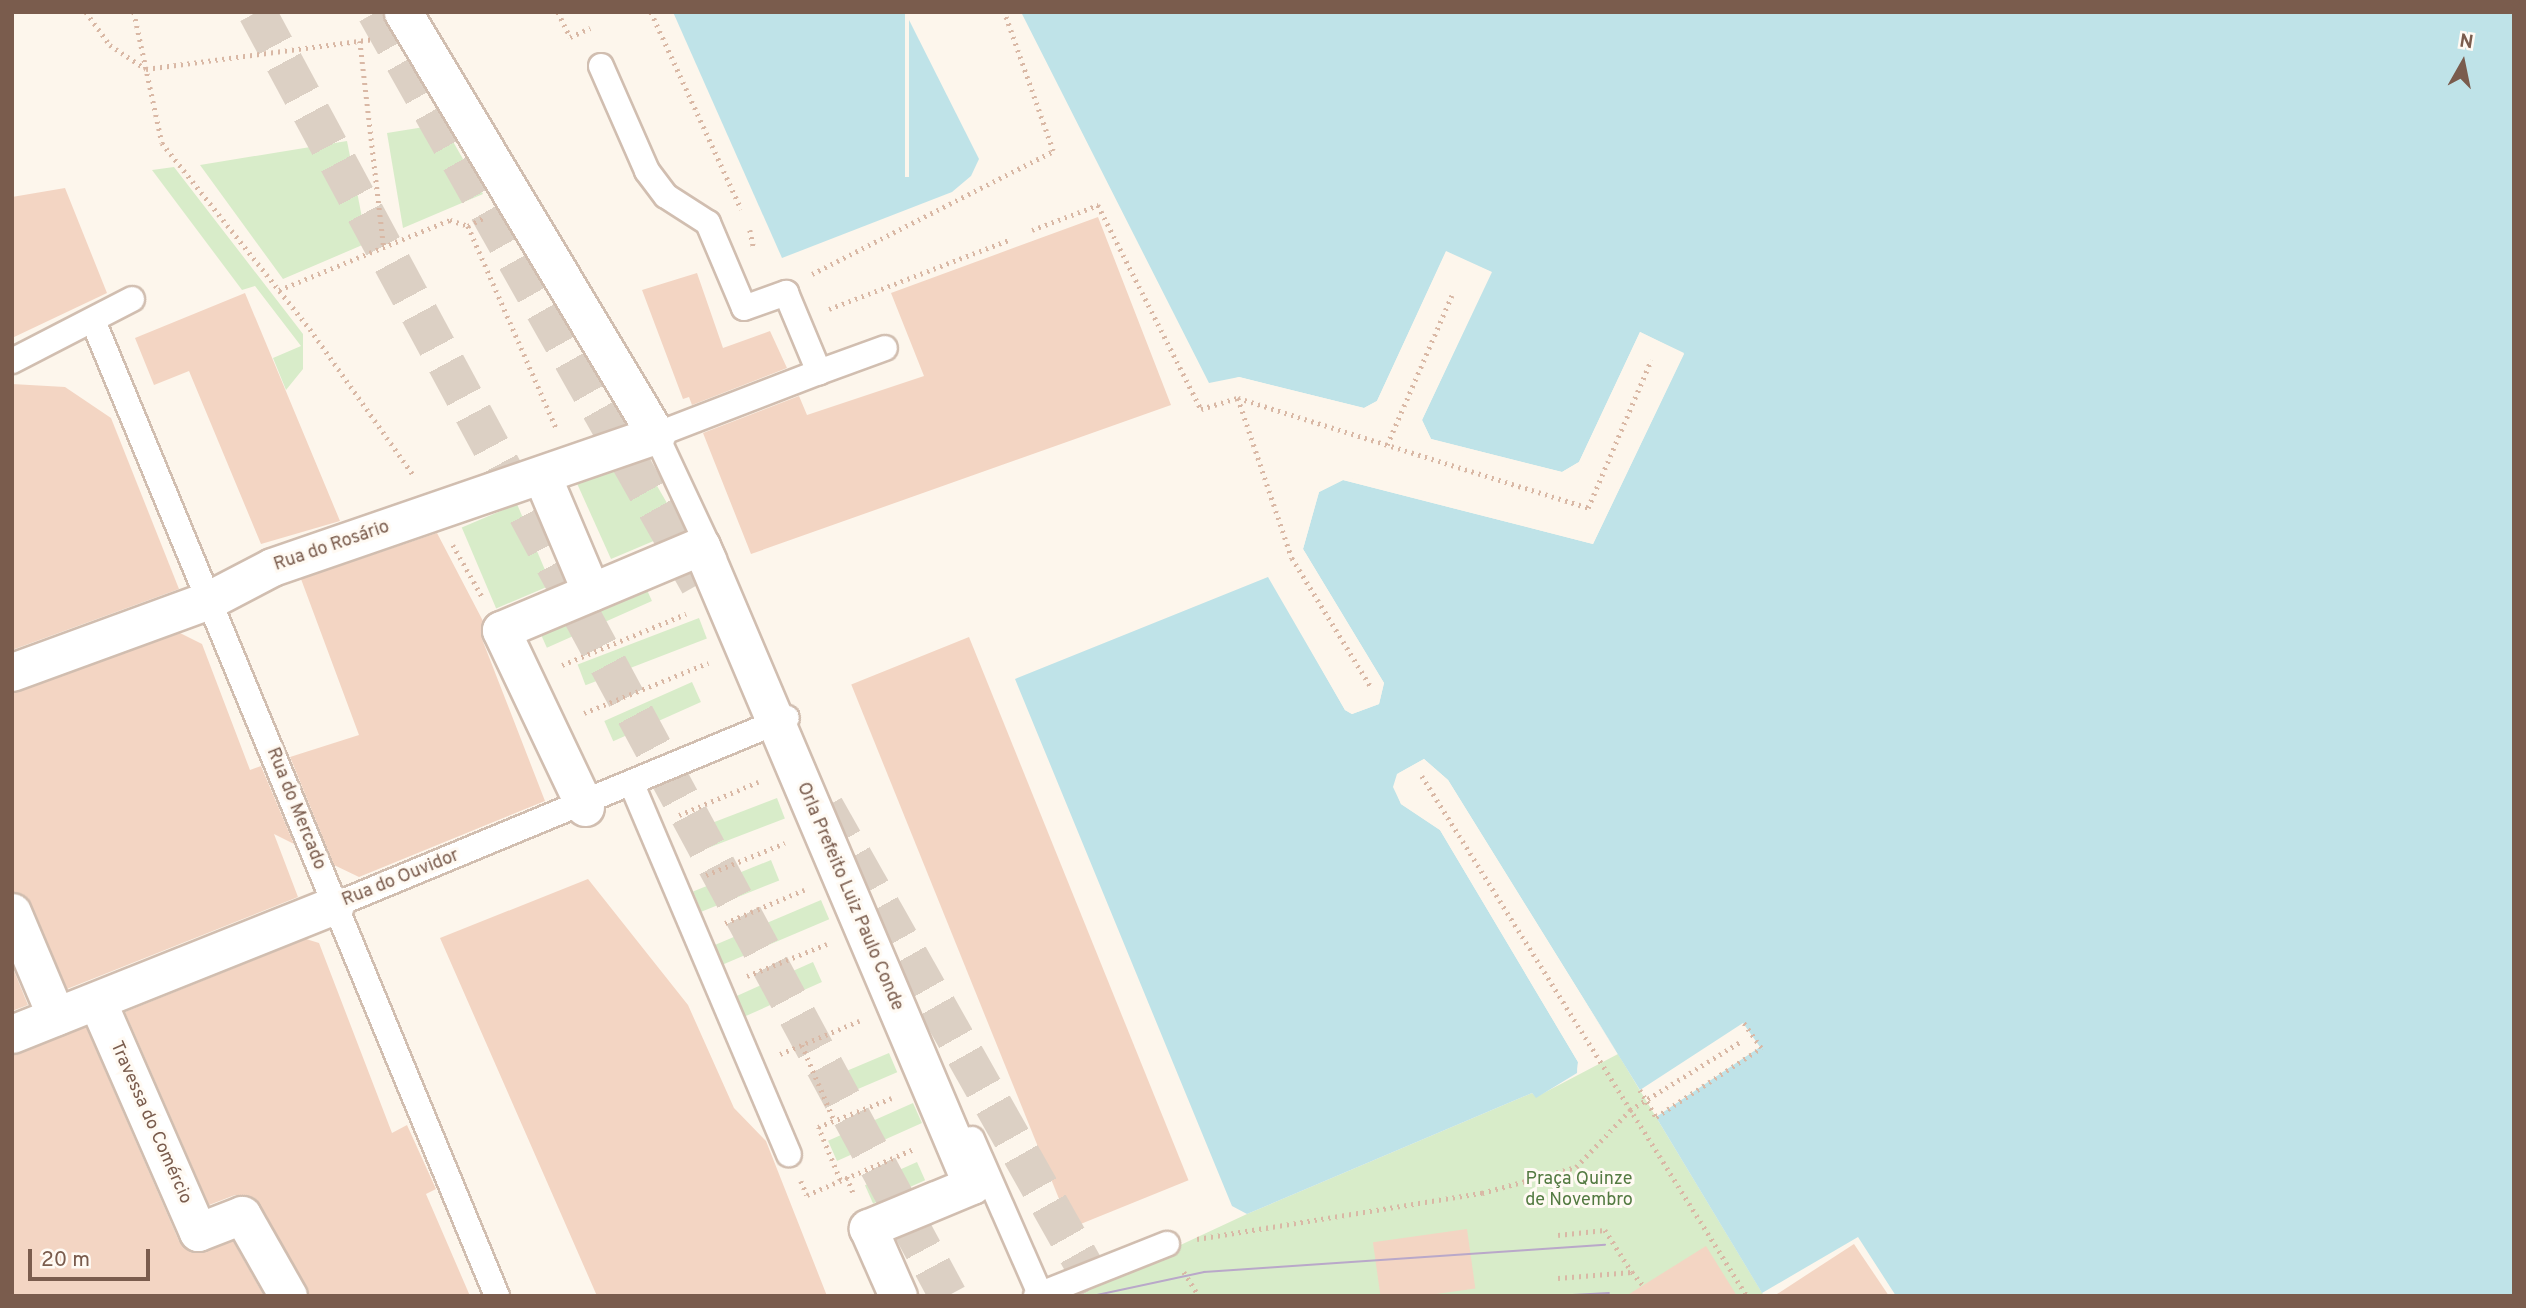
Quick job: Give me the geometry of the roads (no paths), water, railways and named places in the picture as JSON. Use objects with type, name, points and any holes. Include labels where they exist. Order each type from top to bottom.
[{"type":"street","points":[[409,22],[656,435]]},
{"type":"street","name":"Rua do Rosário","points":[[12,672],[209,600],[272,567],[656,435]]},
{"type":"street","points":[[557,471],[592,592]]},
{"type":"street","name":"Orla Prefeito Luiz Paulo Conde","points":[[585,807],[530,678],[501,630],[701,546],[744,648],[782,722],[794,767],[972,1185],[868,1228],[898,1296]]},
{"type":"street","name":"Rua do Ouvidor","points":[[12,1034],[335,905]]},
{"type":"street","points":[[12,912],[56,1016]]},
{"type":"street","name":"Travessa do Comércio","points":[[97,1001],[198,1232],[243,1216],[288,1296]]},
{"type":"lane","points":[[601,66],[647,171],[666,196],[708,223],[744,308],[786,293],[819,372]]},
{"type":"lane","points":[[12,361],[94,323],[132,299]]},
{"type":"lane","name":"Rua do Mercado","points":[[94,323],[497,1296]]},
{"type":"lane","points":[[885,348],[656,435],[1038,1295],[1167,1244]]},
{"type":"lane","name":"Rua do Ouvidor","points":[[335,905],[634,787],[782,722]]},
{"type":"lane","points":[[634,787],[789,1154]]},
{"type":"water","points":[[673,12],[905,12],[979,159],[971,176],[952,192],[782,258]]},
{"type":"water","points":[[1021,12],[2514,12],[2514,1296],[1896,1296],[1858,1237],[1762,1293],[1656,1117],[1760,1047],[1743,1023],[1640,1090],[1448,780],[1424,759],[1397,774],[1393,787],[1401,804],[1440,830],[1578,1062],[1577,1073],[1536,1098],[1532,1093],[1247,1214],[1232,1206],[1015,679],[1268,577],[1345,710],[1352,714],[1379,704],[1384,683],[1303,549],[1319,492],[1343,480],[1593,544],[1684,354],[1640,332],[1579,462],[1562,472],[1431,439],[1422,420],[1491,272],[1446,252],[1377,401],[1364,408],[1239,377],[1209,383]]},
{"type":"tunnel","points":[[257,12],[948,1296]]},
{"type":"tunnel","points":[[376,12],[699,584]]},
{"type":"tunnel","points":[[825,807],[1101,1296]]},
{"type":"tram line","points":[[1092,1296],[1204,1272],[1605,1245]]},
{"type":"tram line","points":[[1554,1296],[1609,1293]]},
{"type":"park label","name":"Praça Quinze de Novembro","points":[[1579,1191]]}]
